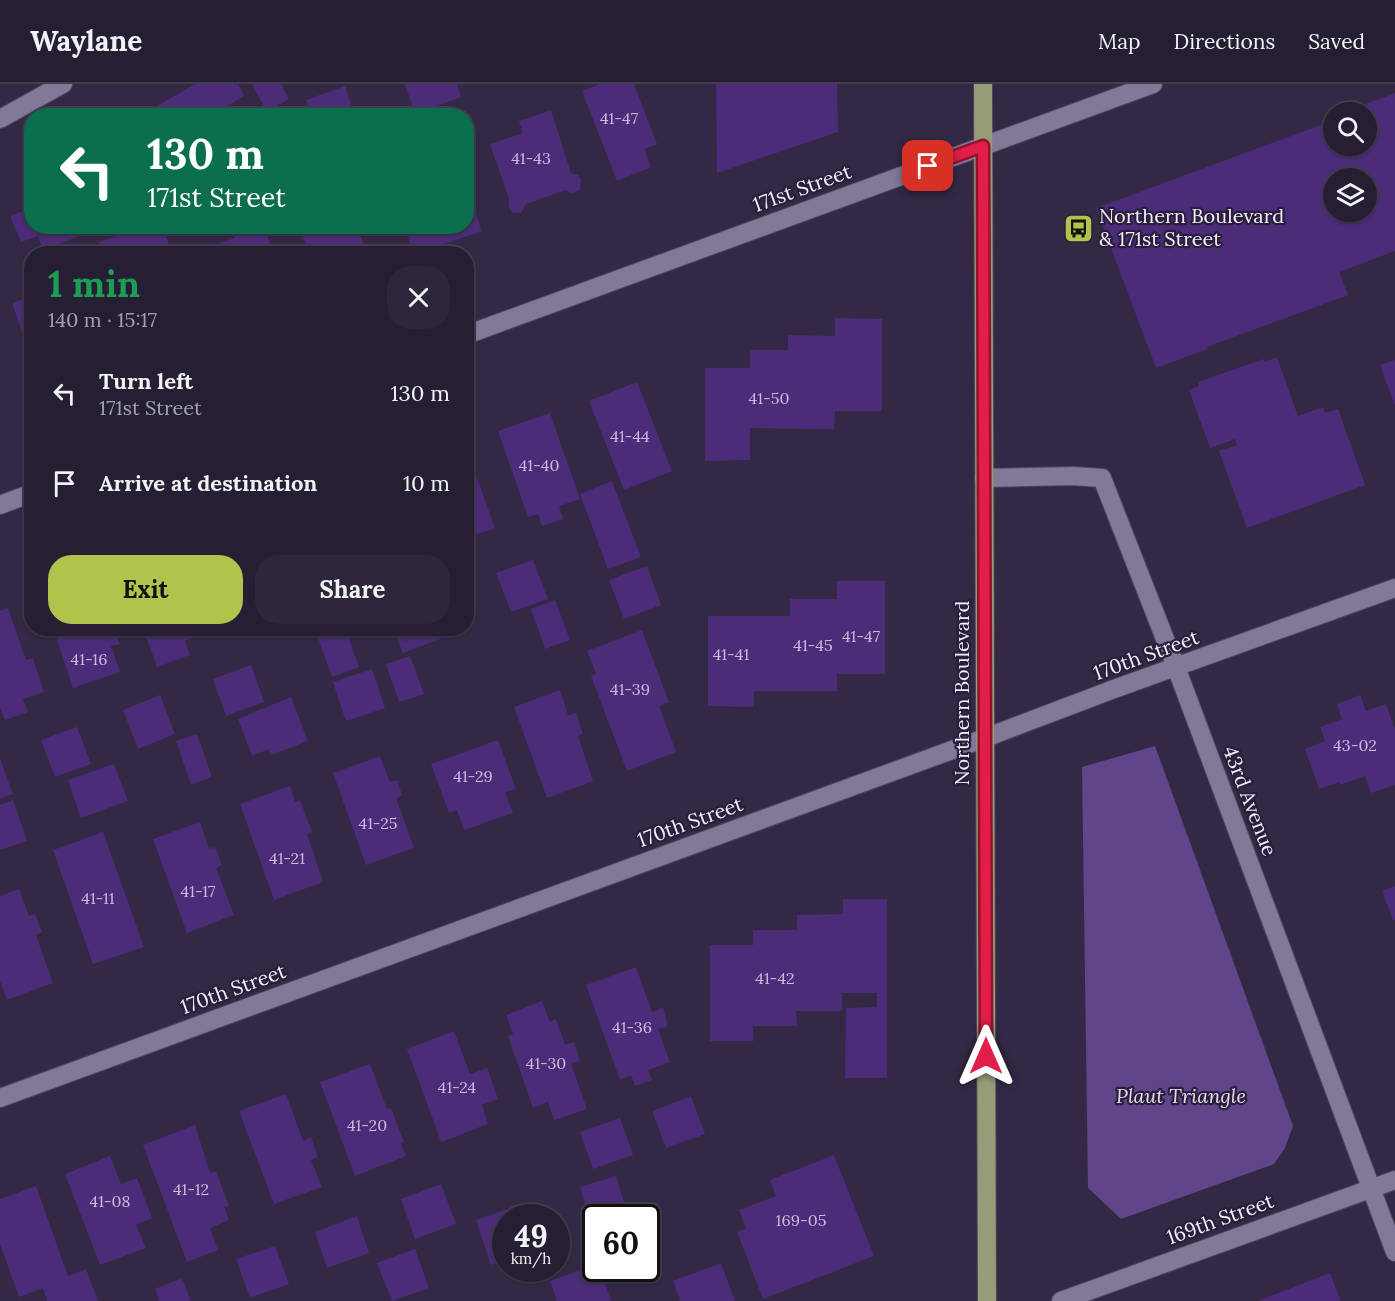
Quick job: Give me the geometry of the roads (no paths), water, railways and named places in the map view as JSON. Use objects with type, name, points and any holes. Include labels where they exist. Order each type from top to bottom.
[{"type":"main road","name":"Northern Boulevard","points":[[983,84],[987,1301]]},
{"type":"street","points":[[0,119],[63,84]]},
{"type":"street","name":"171st Street","points":[[474,332],[1153,84]]},
{"type":"street","name":"43rd Avenue","points":[[984,478],[1073,476],[1102,478],[1176,668],[1395,1252]]},
{"type":"street","points":[[0,505],[24,497]]},
{"type":"street","name":"170th Street","points":[[0,1098],[1395,588]]},
{"type":"street","name":"169th Street","points":[[1061,1301],[1395,1180]]},
{"type":"place","name":"Northern Boulevard & 171st Street","points":[[1078,228]]},
{"type":"park label","name":"Plaut Triangle","points":[[1181,1096]]}]
